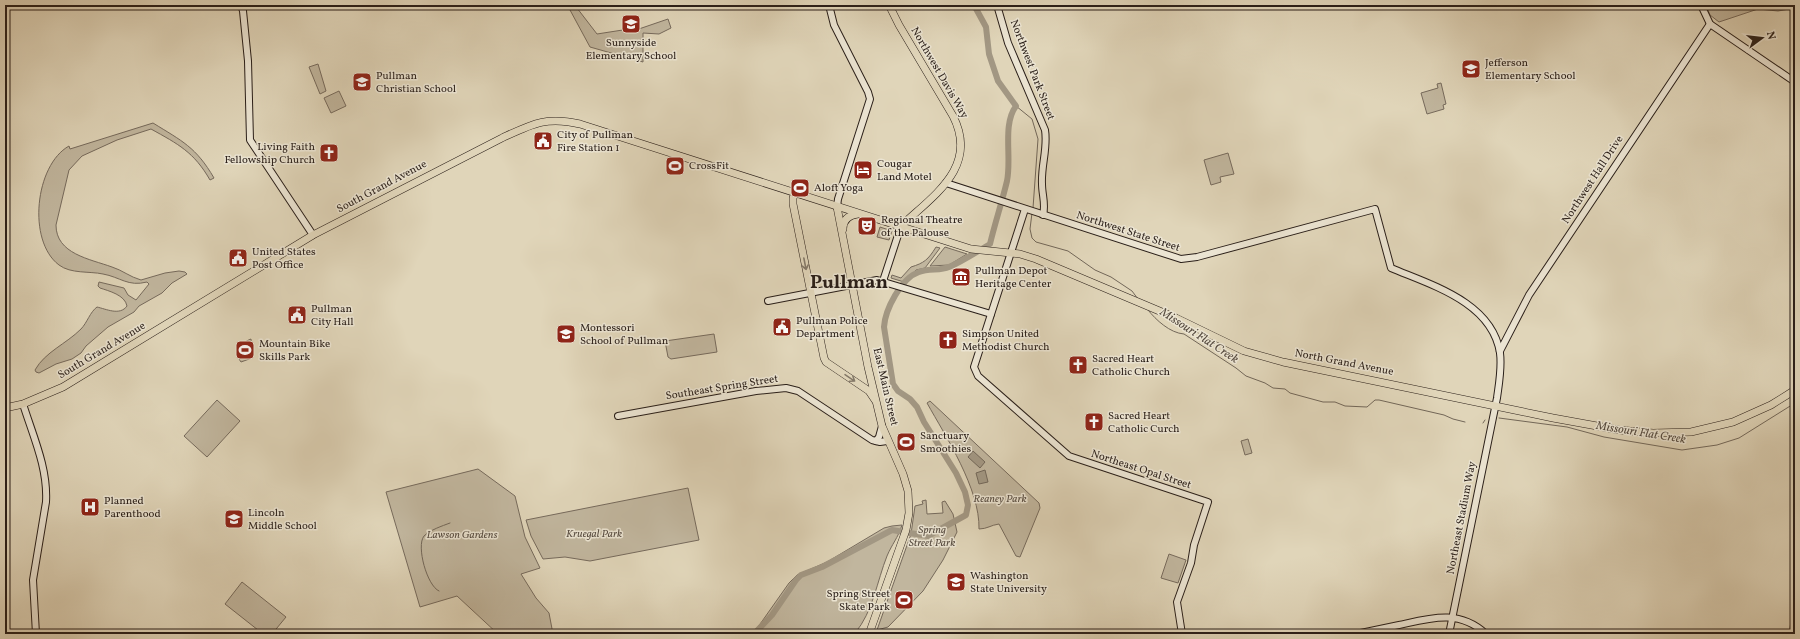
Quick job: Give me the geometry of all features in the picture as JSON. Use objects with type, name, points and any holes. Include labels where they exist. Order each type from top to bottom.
[{"type":"main road","name":"Northwest Davis Way","points":[[889,5],[899,25],[953,116],[961,141],[960,158],[954,172],[946,183],[901,226]]},
{"type":"main road","name":"South Grand Avenue","points":[[5,408],[23,404],[44,396],[92,371],[313,236],[502,138],[526,127],[554,119],[580,124],[837,207]]},
{"type":"main road","points":[[795,193],[793,198],[794,204],[825,360],[871,393],[877,404]]},
{"type":"main road","points":[[837,207],[864,215]]},
{"type":"main road","name":"East Main Street","points":[[837,207],[882,426],[887,441],[906,482],[909,505],[908,522],[870,632]]},
{"type":"main road","points":[[844,240],[843,224],[845,220],[853,215],[864,215]]},
{"type":"main road","name":"North Grand Avenue","points":[[864,215],[970,249],[1011,253],[1036,258],[1207,332],[1244,351],[1264,358],[1619,430],[1653,433],[1679,432],[1708,428],[1733,422],[1771,405],[1795,390]]},
{"type":"main road","points":[[865,388],[869,386],[871,376]]},
{"type":"street","points":[[240,5],[243,11],[248,61],[250,140],[313,236]]},
{"type":"street","points":[[829,5],[834,25],[868,92],[870,99],[838,199],[837,207]]},
{"type":"street","name":"Northwest Park Street","points":[[997,5],[1008,43],[1044,130],[1046,139],[1042,183],[1045,204],[1043,215]]},
{"type":"street","points":[[1701,5],[1710,24],[1795,82]]},
{"type":"street","name":"Northwest Hall Drive","points":[[1500,351],[1529,295],[1710,24]]},
{"type":"street","name":"Northwest State Street","points":[[946,183],[1181,259],[1196,258],[1375,209],[1391,268],[1449,293],[1468,304],[1487,324],[1500,351]]},
{"type":"street","points":[[768,301],[874,280],[897,285],[991,314],[1011,253],[1029,211]]},
{"type":"street","points":[[883,281],[901,226]]},
{"type":"street","name":"Northeast Opal Street","points":[[991,314],[974,367],[978,376],[1069,456],[1208,502],[1194,545],[1191,563],[1177,602],[1182,634]]},
{"type":"street","name":"Northeast Stadium Way","points":[[1449,634],[1495,406],[1501,372],[1500,351]]},
{"type":"street","name":"Southeast Spring Street","points":[[618,416],[728,395],[786,388],[798,391],[876,441]]},
{"type":"street","points":[[23,404],[43,468],[46,490],[46,502],[33,580],[36,634]]},
{"type":"street","points":[[882,426],[876,441],[887,441]]},
{"type":"street","points":[[1793,634],[1795,616]]},
{"type":"street","points":[[1356,634],[1428,618],[1453,618],[1466,621],[1478,626],[1486,634]]},
{"type":"green space","points":[[1706,5],[1795,5],[1795,8],[1778,11],[1758,9],[1719,22],[1710,15]]},
{"type":"green space","points":[[574,7],[577,8],[597,34],[629,29],[633,31],[668,19],[671,28],[659,34],[643,33],[643,62],[590,47],[570,10]]},
{"type":"green space","points":[[318,64],[326,91],[320,94],[309,67]]},
{"type":"green space","points":[[1441,83],[1446,104],[1443,105],[1444,109],[1427,114],[1421,93],[1438,88],[1437,84]]},
{"type":"green space","points":[[339,91],[346,106],[331,113],[324,98]]},
{"type":"green space","points":[[153,123],[188,146],[201,159],[214,178],[210,180],[198,162],[185,150],[151,129],[117,140],[82,156],[69,170],[56,225],[58,235],[62,243],[76,254],[116,268],[141,280],[165,273],[179,271],[187,274],[172,283],[162,293],[139,306],[134,312],[108,327],[86,346],[81,353],[72,359],[56,364],[39,373],[36,372],[35,370],[44,358],[81,329],[97,307],[121,311],[127,306],[126,302],[120,296],[100,288],[98,286],[99,282],[124,288],[128,295],[136,300],[149,284],[147,282],[129,282],[98,273],[69,270],[59,265],[49,254],[42,239],[39,222],[39,204],[42,186],[49,169],[57,156],[69,146],[70,149]]},
{"type":"green space","points":[[1228,153],[1234,174],[1220,177],[1221,182],[1211,185],[1204,160]]},
{"type":"green space","points":[[880,227],[892,231],[889,240],[877,237]]},
{"type":"green space","points":[[936,247],[940,248],[925,268],[916,270],[904,282],[891,278],[892,275],[901,278],[911,267],[919,264],[931,255]]},
{"type":"green space","points":[[945,247],[967,254],[949,265],[930,266]]},
{"type":"green space","points":[[714,334],[717,352],[671,359],[668,357],[665,341]]},
{"type":"green space","name":"Mountain Bike Skills Park","points":[[251,339],[252,358],[241,362],[238,355],[239,349],[244,343]]},
{"type":"green space","points":[[217,400],[240,421],[207,457],[184,436]]},
{"type":"green space","name":"Reaney Park","points":[[930,401],[1039,503],[1040,508],[1020,557],[1016,556],[999,524],[979,529],[978,513],[968,481],[952,447],[927,403]]},
{"type":"green space","points":[[1248,439],[1252,453],[1245,455],[1241,441]]},
{"type":"green space","name":"Lawson Gardens","points":[[478,469],[515,496],[525,537],[540,568],[521,574],[536,598],[549,613],[553,634],[498,634],[457,596],[420,607],[386,492]]},
{"type":"green space","name":"Kruegal Park","points":[[688,488],[699,540],[590,561],[565,557],[543,559],[531,536],[526,520]]},
{"type":"green space","name":"Spring Street Park","points":[[926,500],[927,514],[943,513],[942,502],[945,501],[953,514],[957,532],[943,560],[923,591],[888,627],[877,630],[911,534],[915,506],[923,504],[922,501]]},
{"type":"green space","points":[[902,525],[899,534],[887,556],[866,616],[855,633],[750,634],[758,627],[789,583],[797,575],[827,562],[884,528]]},
{"type":"green space","points":[[1169,554],[1186,560],[1178,583],[1161,578]]},
{"type":"green space","points":[[242,582],[286,617],[272,634],[263,634],[225,604]]},
{"type":"shaded area","points":[[973,451],[985,462],[980,468],[968,457]]},
{"type":"shaded area","points":[[985,470],[988,482],[979,484],[976,473]]},
{"type":"waterway","points":[[754,634],[772,615],[801,575],[822,567],[892,530],[928,536],[966,515],[968,505],[965,492],[956,473],[924,422],[917,407],[910,399],[898,391],[893,384],[884,327],[887,312],[895,295],[912,275],[927,270],[949,267],[990,244],[1007,181],[1009,122],[1016,106],[998,81],[989,54],[986,27],[974,5]]},
{"type":"waterway","name":"Missouri Flat Creek","points":[[1016,106],[1032,119],[1038,139],[1033,208]]},
{"type":"waterway","name":"Missouri Flat Creek","points":[[1032,213],[1030,229],[1032,238],[1036,242],[1068,251],[1095,270],[1111,277],[1132,291],[1138,299]]},
{"type":"waterway","name":"Missouri Flat Creek","points":[[1148,310],[1159,322],[1169,329],[1184,334],[1246,376],[1265,383],[1273,388],[1285,389],[1290,393],[1323,402],[1335,402],[1345,406],[1367,407],[1375,400],[1379,400],[1444,415],[1465,422]]},
{"type":"waterway","name":"Missouri Flat Creek","points":[[1499,418],[1567,427],[1604,437],[1682,450],[1717,445],[1739,438],[1795,403]]},
{"type":"waterway","points":[[439,591],[430,582],[427,574],[422,556],[422,541],[424,536],[429,532],[450,523]]},
{"type":"place","name":"Sunnyside Elementary School","points":[[631,24]]},
{"type":"place","name":"Jefferson Elementary School","points":[[1471,69]]},
{"type":"place","name":"Pullman Christian School","points":[[362,82]]},
{"type":"place","name":"City of Pullman Fire Station 1","points":[[543,141]]},
{"type":"place","name":"Living Faith Fellowship Church","points":[[329,153]]},
{"type":"place","name":"CrossFit","points":[[675,166]]},
{"type":"place","name":"Cougar Land Motel","points":[[863,170]]},
{"type":"place","name":"Aloft Yoga","points":[[800,188]]},
{"type":"place","name":"Regional Theatre of the Palouse","points":[[867,226]]},
{"type":"place","name":"United States Post Office","points":[[238,258]]},
{"type":"place","name":"Pullman Depot Heritage Center","points":[[961,277]]},
{"type":"place","name":"Pullman City Hall","points":[[297,315]]},
{"type":"place","name":"Pullman Police Department","points":[[782,327]]},
{"type":"place","name":"Montessori School of Pullman","points":[[566,334]]},
{"type":"place","name":"Simpson United Methodist Church","points":[[948,340]]},
{"type":"place","name":"Mountain Bike Skills Park","points":[[245,350]]},
{"type":"place","name":"Sacred Heart Catholic Church","points":[[1078,365]]},
{"type":"place","name":"Sacred Heart Catholic Curch","points":[[1094,422]]},
{"type":"place","name":"Sanctuary Smoothies","points":[[906,442]]},
{"type":"place","name":"Planned Parenthood","points":[[90,507]]},
{"type":"place","name":"Lincoln Middle School","points":[[234,519]]},
{"type":"place","name":"Washington State University","points":[[956,582]]},
{"type":"place","name":"Spring Street Skate Park","points":[[904,600]]},
{"type":"district","name":"Pullman","points":[[849,283]]}]
